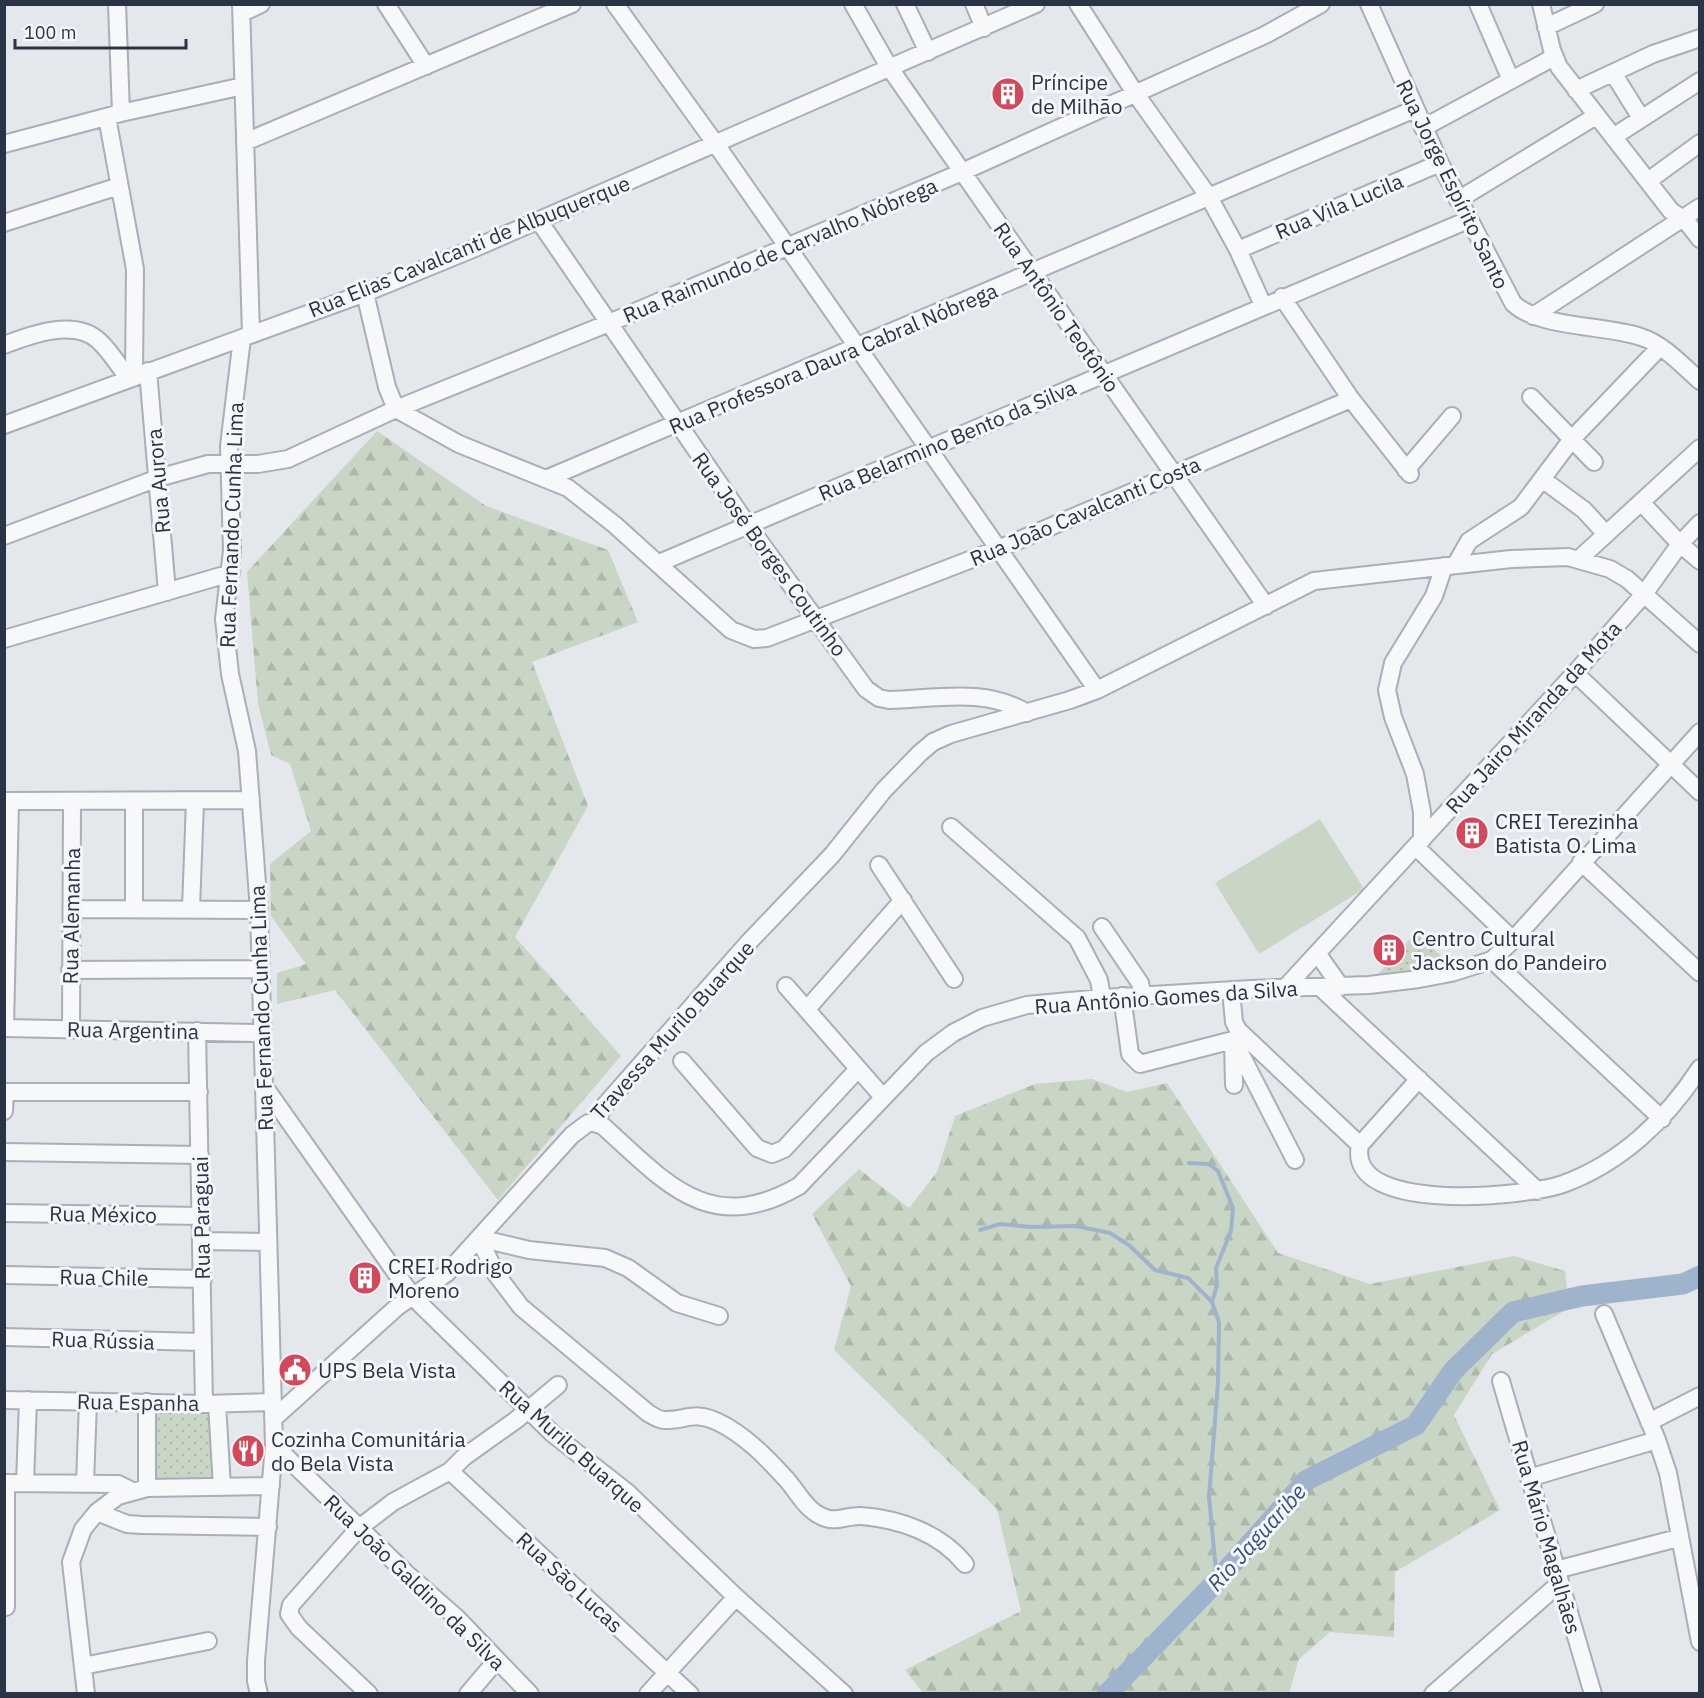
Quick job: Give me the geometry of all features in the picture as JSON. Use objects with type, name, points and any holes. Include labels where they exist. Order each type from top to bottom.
[{"type":"street","name":"Rua Aurora","points":[[117,4],[114,115],[118,186],[137,284],[137,375],[158,478],[167,592]]},
{"type":"street","points":[[241,9],[261,4]]},
{"type":"street","points":[[386,4],[426,66]]},
{"type":"street","points":[[245,142],[572,4]]},
{"type":"street","points":[[615,4],[715,143],[1097,690]]},
{"type":"street","name":"Rua Antônio Teotônio","points":[[853,4],[889,67],[1266,606]]},
{"type":"street","points":[[905,4],[928,52]]},
{"type":"street","points":[[974,4],[984,28]]},
{"type":"street","name":"Rua Elias Cavalcanti de Albuquerque","points":[[4,425],[365,293],[539,221],[1036,4]]},
{"type":"street","points":[[1078,4],[1135,93],[1209,197],[1238,250],[1263,304]]},
{"type":"street","name":"Rua Raimundo de Carvalho Nóbrega","points":[[4,536],[158,478],[208,464],[258,464],[288,459],[396,408],[609,323],[962,172],[1265,35],[1322,4]]},
{"type":"street","name":"Rua Jorge Espírito Santo","points":[[1369,4],[1423,128],[1458,200],[1504,291],[1518,309],[1533,316],[1640,336],[1660,347],[1700,381]]},
{"type":"street","points":[[1478,4],[1511,80]]},
{"type":"street","points":[[1541,4],[1554,57],[1576,90],[1671,211],[1700,238]]},
{"type":"street","points":[[1546,27],[1595,4]]},
{"type":"street","name":"Rua Fernando Cunha Lima","points":[[241,9],[245,142],[246,336],[228,463],[232,551],[231,573],[225,600],[225,643],[247,751],[258,910],[264,1086],[274,1445],[257,1687]]},
{"type":"street","points":[[1576,90],[1653,54],[1700,38]]},
{"type":"street","points":[[1423,128],[1554,57]]},
{"type":"street","points":[[1612,73],[1641,118]]},
{"type":"street","points":[[1613,137],[1700,81]]},
{"type":"street","points":[[4,144],[114,115],[243,86]]},
{"type":"street","name":"Rua Professora Daura Cabral Nóbrega","points":[[548,478],[1415,109]]},
{"type":"street","points":[[1458,200],[1596,116]]},
{"type":"street","points":[[1648,181],[1700,143]]},
{"type":"street","name":"Rua Vila Lucila","points":[[1238,250],[1440,163]]},
{"type":"street","points":[[4,223],[118,186]]},
{"type":"street","points":[[1533,316],[1700,207]]},
{"type":"street","name":"Rua Belarmino Bento da Silva","points":[[658,563],[1263,304],[1468,220]]},
{"type":"street","name":"Rua José Borges Coutinho","points":[[539,221],[747,524],[866,689],[879,698],[988,697],[1027,712]]},
{"type":"street","points":[[365,293],[387,387],[396,408]]},
{"type":"street","points":[[1282,297],[1351,399],[1408,472],[1452,416]]},
{"type":"street","points":[[4,345],[51,331],[89,334],[99,340],[137,375]]},
{"type":"street","name":"Rua Jairo Miranda da Mota","points":[[1419,843],[1422,812],[1415,774],[1393,717],[1387,690],[1393,663],[1450,565],[1469,541],[1521,507],[1572,439],[1660,347]]},
{"type":"street","points":[[1531,397],[1594,462]]},
{"type":"street","name":"Rua João Cavalcanti Costa","points":[[396,408],[459,444],[568,488],[658,563],[708,612],[742,636],[767,638],[998,549],[1351,399]]},
{"type":"street","points":[[1579,559],[1700,448]]},
{"type":"street","points":[[1542,479],[1584,510],[1606,534]]},
{"type":"street","points":[[1641,502],[1680,544],[1700,561]]},
{"type":"street","name":"Rua Jairo Miranda da Mota","points":[[1285,988],[1575,673],[1644,594],[1680,544],[1700,523]]},
{"type":"street","points":[[1266,606],[1314,581],[1511,559],[1568,557],[1610,568],[1644,594],[1700,645]]},
{"type":"street","points":[[4,639],[231,573]]},
{"type":"street","name":"Travessa Murilo Buarque","points":[[273,1419],[397,1307],[447,1274],[572,1135],[588,1123],[594,1123],[605,1105],[747,944],[832,855],[884,790],[933,742],[951,734],[1097,690],[1266,606]]},
{"type":"street","points":[[1575,673],[1700,792]]},
{"type":"street","name":"Rua Antônio Gomes da Silva","points":[[594,1123],[603,1126],[670,1185],[699,1201],[720,1207],[748,1206],[772,1201],[799,1186],[926,1053],[953,1033],[982,1018],[1027,1005],[1122,996],[1341,987],[1419,979],[1451,973],[1492,960],[1513,940],[1700,732]]},
{"type":"street","points":[[5,1028],[7,801],[250,800]]},
{"type":"street","points":[[134,801],[134,909]]},
{"type":"street","points":[[191,909],[195,801]]},
{"type":"street","name":"Rua Alemanha","points":[[71,1029],[72,802]]},
{"type":"street","points":[[951,827],[1077,938],[1099,980],[1102,998]]},
{"type":"street","points":[[1419,843],[1513,940]]},
{"type":"street","points":[[1581,862],[1700,972]]},
{"type":"street","points":[[879,865],[954,979]]},
{"type":"street","points":[[807,1010],[903,900]]},
{"type":"street","points":[[72,909],[258,910]]},
{"type":"street","points":[[1102,927],[1140,983],[1143,995]]},
{"type":"street","points":[[1317,953],[1341,987]]},
{"type":"street","points":[[1492,960],[1662,1119]]},
{"type":"street","points":[[70,970],[260,969]]},
{"type":"street","points":[[786,986],[883,1097]]},
{"type":"street","points":[[1321,988],[1538,1191]]},
{"type":"street","points":[[1231,990],[1236,1035],[1234,1085]]},
{"type":"street","points":[[1122,996],[1130,1054],[1140,1064],[1236,1035]]},
{"type":"street","name":"Rua Argentina","points":[[5,1028],[261,1033]]},
{"type":"street","name":"Rua Paraguai","points":[[197,1031],[202,1216],[202,1342],[222,1487]]},
{"type":"street","points":[[1236,1035],[1360,1145],[1362,1167],[1367,1175],[1394,1188],[1451,1197],[1478,1197],[1538,1191],[1564,1184],[1596,1168],[1629,1148],[1662,1119],[1700,1068]]},
{"type":"street","points":[[1236,1035],[1295,1160]]},
{"type":"street","points":[[682,1061],[757,1148],[771,1154],[784,1149],[858,1069]]},
{"type":"street","points":[[1360,1145],[1419,1079]]},
{"type":"street","name":"Rua Murilo Buarque","points":[[264,1086],[413,1297],[553,1434],[627,1492],[736,1597],[844,1694]]},
{"type":"street","points":[[4,1111],[5,1092],[199,1092]]},
{"type":"street","points":[[4,1152],[200,1155]]},
{"type":"street","name":"Rua México","points":[[4,1213],[202,1216]]},
{"type":"street","points":[[478,1238],[529,1250],[605,1258],[628,1268],[677,1303],[719,1316]]},
{"type":"street","points":[[478,1238],[496,1274],[521,1307],[648,1413],[663,1420],[698,1416],[718,1422],[756,1447],[789,1483],[805,1505],[830,1520],[859,1515],[895,1521],[919,1529],[942,1541],[965,1564]]},
{"type":"street","points":[[202,1241],[267,1242]]},
{"type":"street","name":"Rua Chile","points":[[4,1275],[203,1279]]},
{"type":"street","points":[[1604,1314],[1657,1440],[1668,1473],[1678,1538],[1700,1642]]},
{"type":"street","name":"Rua Rússia","points":[[4,1337],[202,1342]]},
{"type":"street","name":"Rua Mário Magalhães","points":[[1501,1381],[1593,1694]]},
{"type":"street","points":[[369,1694],[299,1628],[289,1614],[291,1605],[359,1528],[393,1502],[450,1471],[480,1444],[529,1410],[558,1385]]},
{"type":"street","points":[[1649,1422],[1700,1396]]},
{"type":"street","name":"Rua Espanha","points":[[4,1400],[211,1404],[272,1402]]},
{"type":"street","points":[[25,1483],[28,1400]]},
{"type":"street","points":[[85,1483],[88,1402]]},
{"type":"street","points":[[140,1489],[147,1402]]},
{"type":"street","points":[[1529,1478],[1657,1440]]},
{"type":"street","name":"Rua João Galdino da Silva","points":[[274,1445],[359,1528],[457,1618],[530,1694]]},
{"type":"street","name":"Rua São Lucas","points":[[450,1471],[690,1694]]},
{"type":"street","points":[[6,1607],[5,1483],[118,1484],[140,1489],[271,1486]]},
{"type":"street","points":[[86,1694],[71,1562],[83,1529],[97,1512],[118,1496],[140,1489]]},
{"type":"street","points":[[97,1512],[127,1524],[268,1527]]},
{"type":"street","points":[[1439,1692],[1558,1576],[1678,1538]]},
{"type":"street","points":[[648,1694],[736,1597]]},
{"type":"street","points":[[83,1666],[208,1641]]},
{"type":"street","points":[[468,1694],[496,1661]]},
{"type":"green space","points":[[377,431],[486,506],[608,550],[638,622],[532,662],[588,806],[515,937],[621,1056],[498,1200],[335,990],[277,1004],[277,973],[306,964],[271,916],[270,864],[311,831],[290,764],[271,755],[258,704],[247,572]]},
{"type":"green space","points":[[1320,819],[1364,889],[1259,954],[1215,883]]},
{"type":"green space","points":[[1416,932],[1456,970],[1370,983]]},
{"type":"green space","points":[[1092,1079],[1127,1092],[1167,1083],[1278,1253],[1370,1284],[1514,1256],[1565,1271],[1569,1308],[1492,1354],[1454,1415],[1500,1510],[1395,1572],[1394,1637],[1330,1632],[1299,1659],[1289,1693],[923,1693],[905,1670],[1021,1611],[997,1509],[834,1350],[851,1286],[812,1214],[859,1169],[909,1208],[937,1172],[955,1116],[1035,1084]]},
{"type":"green space","points":[[153,1411],[214,1411],[216,1482],[153,1482]]},
{"type":"waterway","points":[[1189,1163],[1209,1164],[1218,1171],[1233,1208],[1231,1231],[1216,1268],[1217,1285],[1212,1302]]},
{"type":"waterway","points":[[980,1230],[1000,1224],[1031,1227],[1076,1226],[1110,1233],[1130,1246],[1155,1270],[1188,1278],[1212,1302],[1219,1322],[1218,1382],[1209,1497],[1217,1581]]},
{"type":"waterway","name":"Rio Jaguaribe","points":[[1107,1694],[1217,1581],[1307,1480],[1416,1425],[1453,1371],[1513,1312],[1582,1296],[1683,1284],[1700,1276]]},
{"type":"place","name":"Príncipe de Milhão","points":[[1008,94]]},
{"type":"place","name":"CREI Terezinha Batista O. Lima","points":[[1472,833]]},
{"type":"place","name":"Centro Cultural Jackson do Pandeiro","points":[[1389,950]]},
{"type":"place","name":"CREI Rodrigo Moreno","points":[[365,1278]]},
{"type":"place","name":"UPS Bela Vista","points":[[295,1370]]},
{"type":"place","name":"Cozinha Comunitária do Bela Vista","points":[[248,1451]]}]
